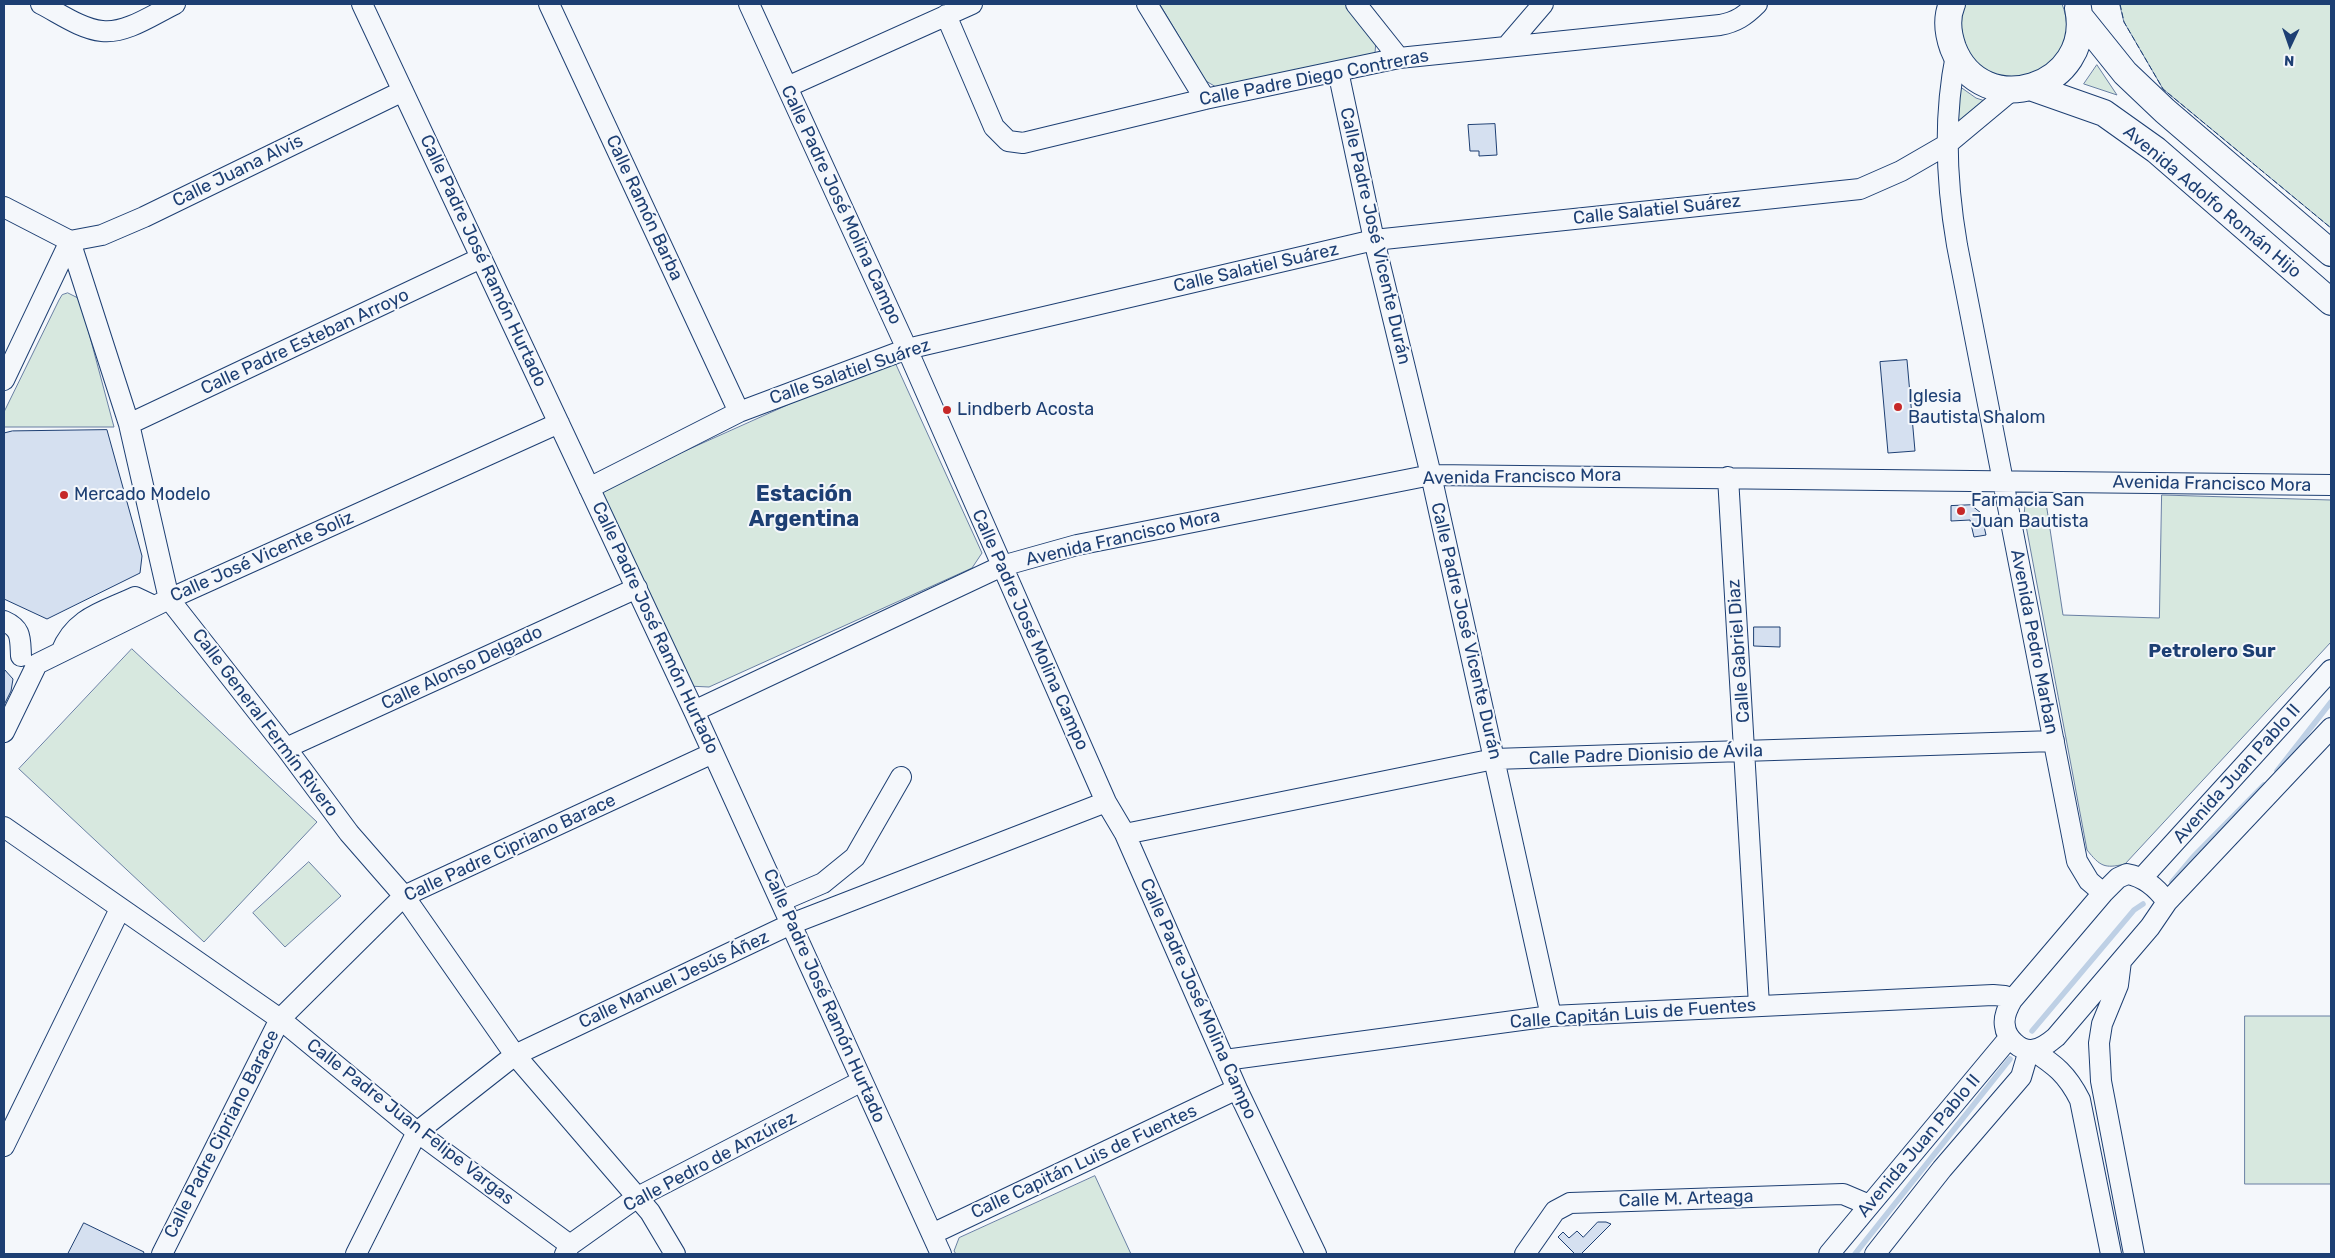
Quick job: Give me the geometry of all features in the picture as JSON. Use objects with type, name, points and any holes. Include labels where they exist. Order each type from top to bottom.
[{"type":"main road","points":[[1950,6],[1949,33],[1956,55]]},
{"type":"main road","points":[[2023,89],[2054,77],[2069,61],[2079,40],[2079,11]]},
{"type":"main road","points":[[2079,11],[2125,73],[2165,111],[2331,253]]},
{"type":"main road","name":"Avenida Adolfo Román Hijo","points":[[1956,55],[1966,69],[1979,80],[1995,87],[2023,89],[2104,113],[2148,144],[2331,302]]},
{"type":"street","points":[[41,4],[91,29],[103,31],[125,28],[175,4]]},
{"type":"street","name":"Calle Padre José Ramón Hurtado","points":[[362,4],[694,711],[941,1254]]},
{"type":"street","name":"Calle Ramón Barba","points":[[549,4],[740,412]]},
{"type":"street","name":"Calle Padre José Molina Campo","points":[[749,4],[907,349],[1106,802],[1125,834],[1226,1060],[1237,1089],[1316,1254]]},
{"type":"street","points":[[787,87],[972,4]]},
{"type":"street","points":[[1147,4],[1205,100]]},
{"type":"street","points":[[1356,4],[1399,58]]},
{"type":"street","points":[[1507,46],[1543,4]]},
{"type":"street","name":"Calle Padre Diego Contreras","points":[[946,15],[994,127],[1008,141],[1023,143],[1205,100],[1399,58],[1720,25],[1734,22],[1746,15],[1757,4]]},
{"type":"street","name":"Avenida Pedro Marban","points":[[1956,55],[1951,80],[1946,145],[1949,197],[1957,245],[2077,861],[2089,881],[2103,893]]},
{"type":"street","name":"Calle Padre José Vicente Durán","points":[[1338,71],[1374,240],[1431,475],[1551,1016]]},
{"type":"street","points":[[1946,145],[2023,89]]},
{"type":"street","name":"Calle Juana Alvis","points":[[70,241],[102,235],[144,217],[403,91]]},
{"type":"street","name":"Calle Salatiel Suárez","points":[[589,488],[740,412],[907,349],[1374,240],[1860,188],[1901,171],[1946,145]]},
{"type":"street","points":[[4,207],[70,241],[4,380]]},
{"type":"street","name":"Calle General Fermín Rivero","points":[[70,241],[129,424],[162,602],[286,748],[348,833],[404,896],[515,1055],[650,1212],[675,1254]]},
{"type":"street","name":"Calle Padre Esteban Arroyo","points":[[129,424],[481,258]]},
{"type":"street","name":"Calle José Vicente Soliz","points":[[21,656],[61,652],[162,602],[559,423]]},
{"type":"street","name":"Avenida Francisco Mora","points":[[694,711],[1002,566],[1077,545],[1431,475],[2003,480],[2331,486]]},
{"type":"street","name":"Calle Gabriel Diaz","points":[[1728,477],[1746,752],[1759,1005]]},
{"type":"street","name":"Calle Alonso Delgado","points":[[286,748],[637,588]]},
{"type":"street","points":[[4,621],[12,625],[20,634],[21,656],[4,732]]},
{"type":"street","name":"Avenida Juan Pablo II","points":[[2142,878],[2331,670]]},
{"type":"street","name":"Avenida Juan Pablo II","points":[[1875,1254],[1942,1169],[2021,1077],[2031,1050],[2045,1046],[2056,1037],[2150,927],[2167,902],[2331,728]]},
{"type":"street","name":"Calle Padre Dionisio de Ávila","points":[[1125,834],[1494,759],[2054,742]]},
{"type":"street","name":"Calle Padre Cipriano Barace","points":[[162,1254],[280,1019],[404,896],[713,753]]},
{"type":"street","points":[[781,901],[823,883],[855,857],[901,777]]},
{"type":"street","name":"Calle Manuel Jesús Áñez","points":[[356,1254],[417,1132],[515,1055],[791,924],[1106,802]]},
{"type":"street","name":"Calle Padre Juan Felipe Vargas","points":[[4,827],[280,1019],[417,1132],[568,1250]]},
{"type":"street","points":[[2111,1254],[2080,1100],[2071,1082],[2061,1070],[2031,1050],[2016,1046],[2004,1026],[2007,1009],[2012,1000],[2118,878],[2128,874],[2142,878],[2160,892],[2167,902]]},
{"type":"street","points":[[4,1146],[120,909]]},
{"type":"street","points":[[2121,961],[2118,986],[2102,1024],[2098,1043],[2101,1081],[2134,1254]]},
{"type":"street","name":"Calle Capitán Luis de Fuentes","points":[[1226,1060],[1551,1016],[1993,995],[2005,996],[2012,1000]]},
{"type":"street","name":"Avenida Juan Pablo II","points":[[1829,1254],[2010,1038]]},
{"type":"street","name":"Calle Pedro de Anzúrez","points":[[568,1250],[636,1198],[862,1081]]},
{"type":"street","name":"Calle Capitán Luis de Fuentes","points":[[932,1234],[1237,1089]]},
{"type":"street","name":"Calle M. Arteaga","points":[[1525,1254],[1555,1211],[1570,1203],[1843,1194],[1869,1205]]},
{"type":"shaded area","points":[[1160,4],[1345,4],[1376,41],[1375,53],[1221,90],[1206,81]]},
{"type":"shaded area","points":[[1963,4],[2062,4],[2066,16],[2067,29],[2064,48],[2052,64],[2031,79],[2003,77],[1991,73],[1973,59],[1967,49],[1961,27]]},
{"type":"shaded area","points":[[2120,4],[2331,4],[2331,228],[2163,89],[2124,22]]},
{"type":"shaded area","points":[[2097,65],[2117,95],[2084,84]]},
{"type":"shaded area","points":[[1959,86],[1976,98],[1985,101],[1958,122],[1955,122]]},
{"type":"shaded area","points":[[68,293],[78,298],[82,307],[114,427],[4,427],[4,412],[59,300],[62,295]]},
{"type":"shaded area","points":[[893,358],[982,553],[972,568],[709,687],[688,686],[599,490]]},
{"type":"shaded area","points":[[2162,495],[2331,500],[2331,642],[2125,864],[2107,866],[2095,860],[2087,850],[2024,515],[2025,505],[2032,497],[2045,496],[2063,615],[2159,618]]},
{"type":"shaded area","points":[[132,649],[317,822],[204,942],[19,769]]},
{"type":"shaded area","points":[[309,862],[341,896],[285,947],[253,913]]},
{"type":"shaded area","points":[[2245,1016],[2331,1016],[2331,1184],[2245,1184]]},
{"type":"shaded area","points":[[1095,1176],[1131,1254],[956,1254],[954,1251],[959,1238]]},
{"type":"building","points":[[1495,124],[1497,155],[1479,156],[1479,151],[1470,151],[1468,125]]},
{"type":"building","name":"Iglesia Bautista Shalom","points":[[1907,360],[1915,451],[1888,453],[1880,362]]},
{"type":"building","name":"Mercado Modelo","points":[[107,430],[142,556],[140,573],[47,619],[4,599],[4,433],[12,431]]},
{"type":"building","points":[[1971,505],[1981,513],[1986,535],[1974,537],[1970,520],[1951,521],[1951,506]]},
{"type":"building","points":[[1754,627],[1780,627],[1780,647],[1754,646]]},
{"type":"building","points":[[4,669],[13,679],[11,691],[4,705]]},
{"type":"building","points":[[1598,1222],[1611,1224],[1581,1254],[1575,1254],[1558,1237],[1563,1232],[1569,1238],[1577,1231],[1583,1237]]},
{"type":"building","points":[[84,1223],[144,1252],[143,1254],[68,1254]]},
{"type":"waterway","points":[[2277,771],[2331,702]]},
{"type":"waterway","points":[[2172,882],[2193,857],[2264,785]]},
{"type":"waterway","points":[[2032,1031],[2134,910],[2143,904]]},
{"type":"waterway","points":[[1855,1254],[2010,1059]]},
{"type":"fence","points":[[2120,4],[2124,22],[2163,89],[2331,228]]},
{"type":"place","name":"Iglesia Bautista Shalom","points":[[1898,407]]},
{"type":"place","name":"Lindberb Acosta","points":[[947,410]]},
{"type":"place","name":"Mercado Modelo","points":[[64,495]]},
{"type":"place","name":"Farmacia San Juan Bautista","points":[[1961,511]]},
{"type":"district","name":"Estación Argentina","points":[[804,508]]},
{"type":"district","name":"Petrolero Sur","points":[[2212,652]]}]
